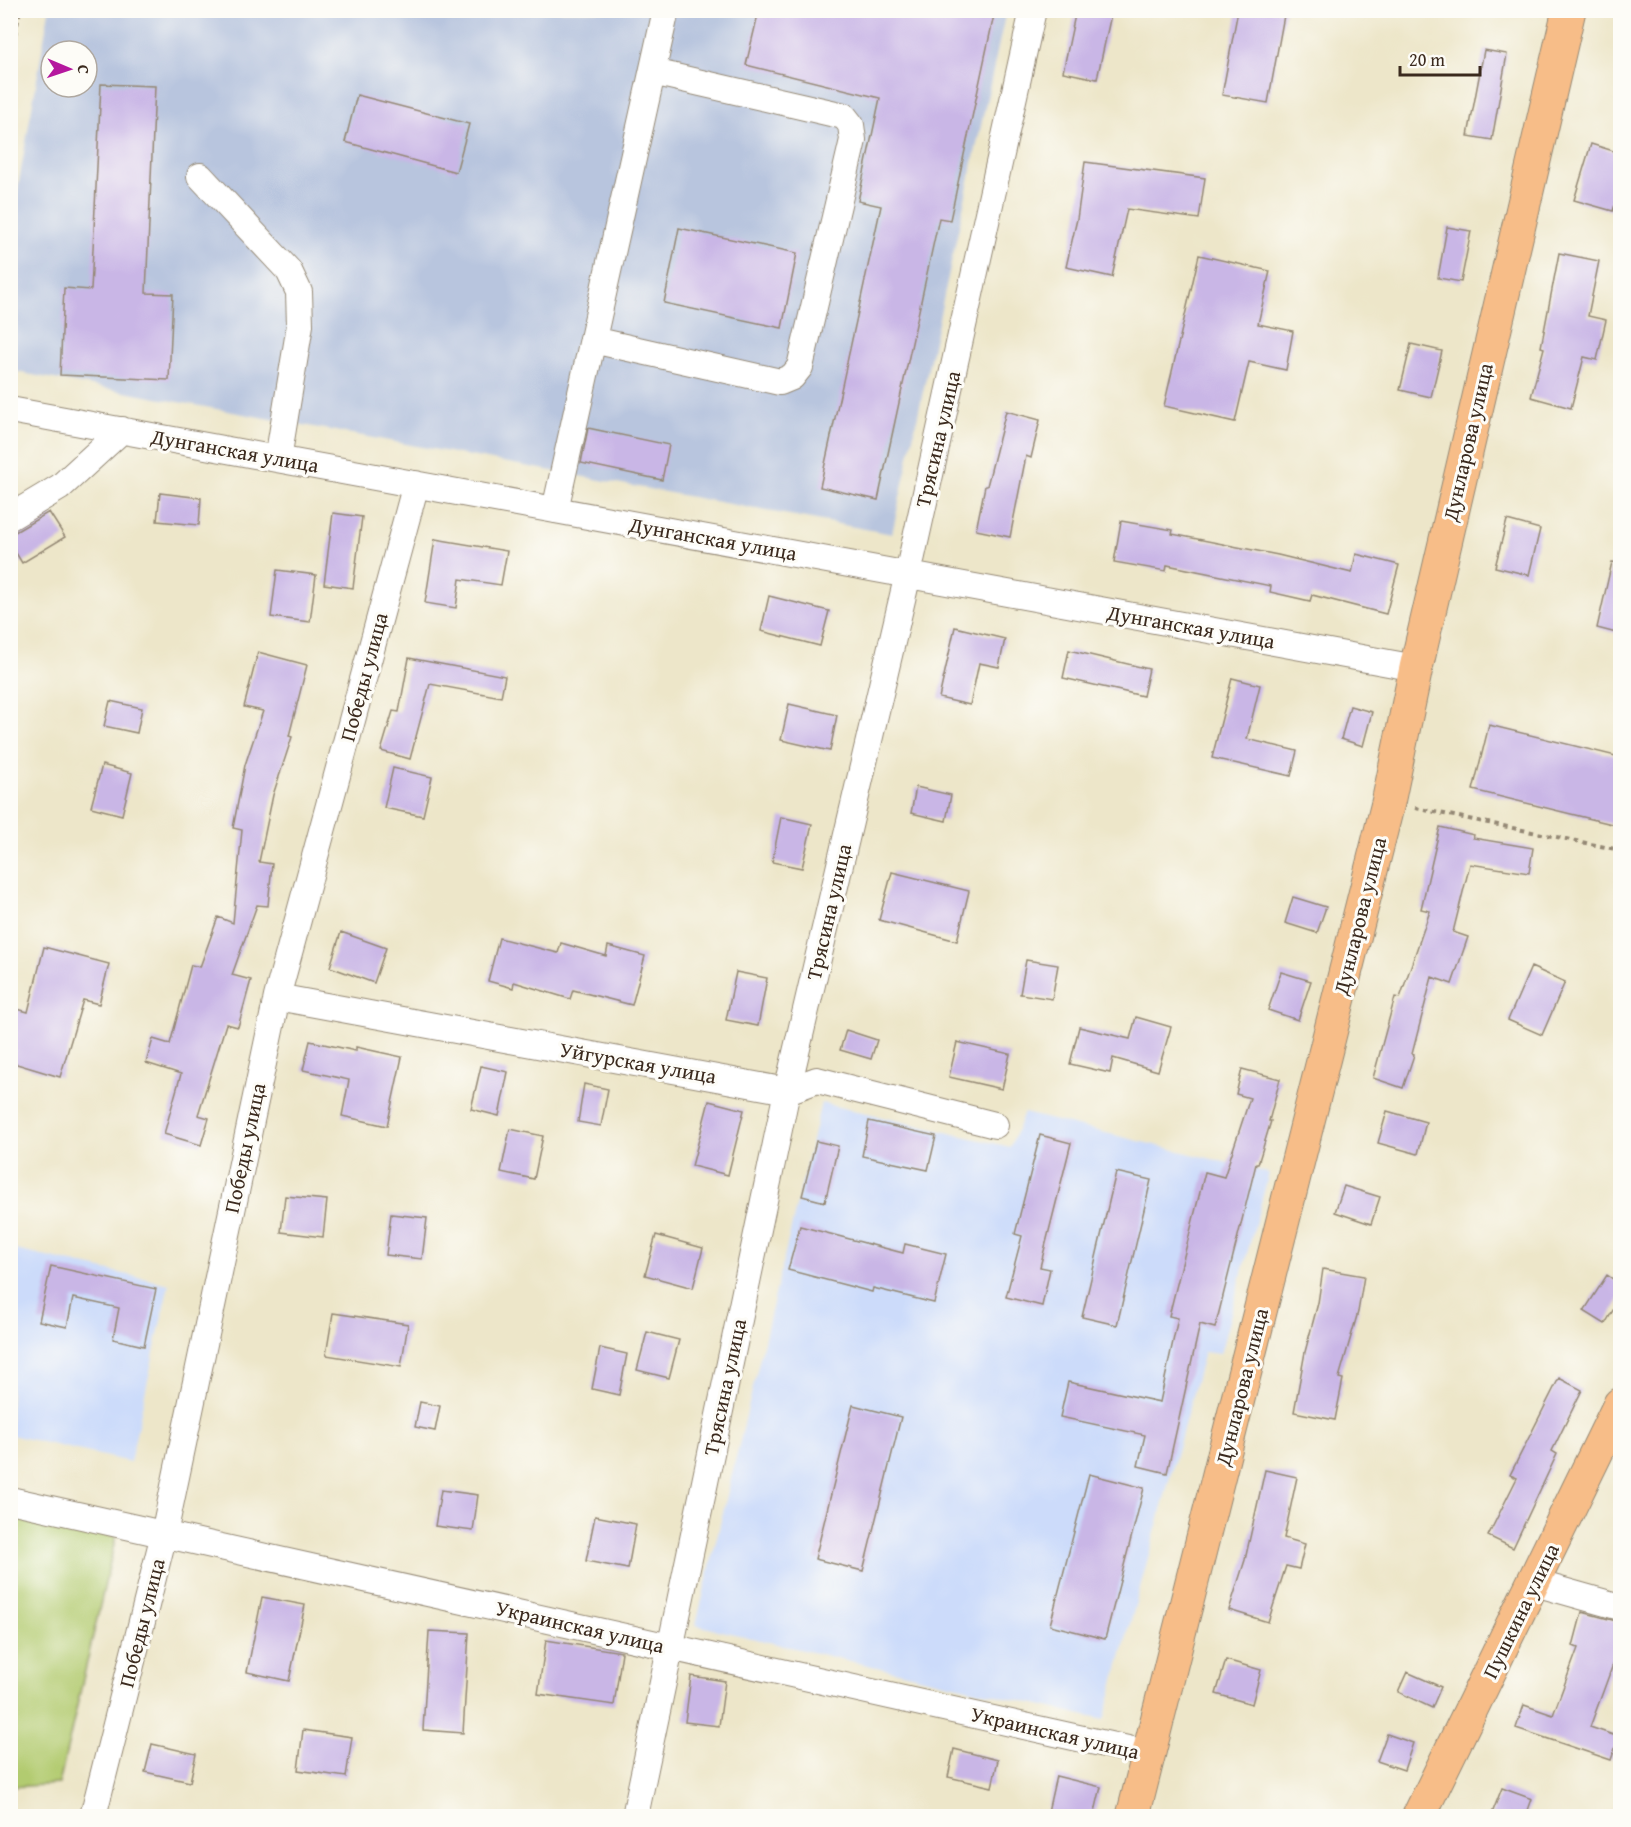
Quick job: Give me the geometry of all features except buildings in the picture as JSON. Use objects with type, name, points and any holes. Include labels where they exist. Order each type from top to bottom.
[{"type":"main road","name":"Дунларова улица","points":[[1133,1816],[1388,802],[1416,668],[1569,10]]},
{"type":"main road","name":"Пушкина улица","points":[[1419,1816],[1620,1404]]},
{"type":"street","points":[[555,510],[666,10]]},
{"type":"street","name":"Трясина улица","points":[[635,1816],[787,1090],[908,574],[1033,10]]},
{"type":"street","points":[[593,340],[780,381],[792,377],[801,367],[853,140],[850,125],[844,116],[653,72]]},
{"type":"street","points":[[200,176],[289,271],[299,292],[300,325],[278,459]]},
{"type":"street","name":"Дунганская улица","points":[[10,410],[1416,668]]},
{"type":"street","points":[[10,517],[60,487],[122,430]]},
{"type":"street","name":"Победы улица","points":[[93,1816],[164,1534],[277,997],[416,484]]},
{"type":"street","name":"Уйгурская улица","points":[[277,997],[787,1090],[817,1080],[995,1125]]},
{"type":"street","name":"Украинская улица","points":[[10,1500],[1150,1754]]},
{"type":"street","points":[[1534,1583],[1620,1607]]},
{"type":"path","points":[[10,60],[20,10]]},
{"type":"path","points":[[1388,802],[1620,850]]},
{"type":"shaded area","points":[[49,11],[1006,11],[892,534],[11,371],[11,227],[39,68],[39,99],[99,99],[99,39],[44,39]]},
{"type":"shaded area","points":[[821,1103],[1010,1147],[1024,1113],[1269,1173],[1220,1354],[1204,1352],[1104,1720],[696,1625]]},
{"type":"shaded area","points":[[11,1249],[169,1284],[130,1462],[11,1435]]},
{"type":"green space","points":[[11,1515],[116,1536],[59,1784],[11,1787]]}]
